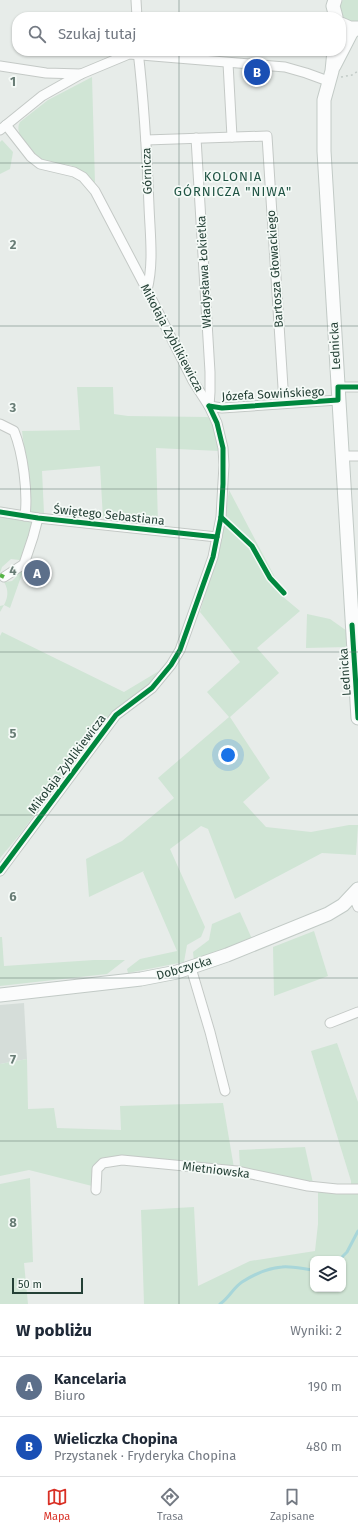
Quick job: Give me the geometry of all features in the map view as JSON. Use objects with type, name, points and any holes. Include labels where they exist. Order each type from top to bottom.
[{"type":"main road","points":[[346,26],[356,28]]},
{"type":"main road","name":"Lednicka","points":[[346,45],[351,33],[356,28]]},
{"type":"main road","name":"Lednicka","points":[[333,76],[334,56]]},
{"type":"main road","name":"Lednicka","points":[[341,56],[325,93],[323,107],[338,393],[358,718]]},
{"type":"main road","name":"Dobczycka","points":[[0,995],[157,977],[191,968],[328,914],[343,905],[356,892]]},
{"type":"street","points":[[136,0],[136,12]]},
{"type":"street","points":[[3,128],[42,96],[81,74],[123,56]]},
{"type":"street","name":"Górnicza","points":[[138,56],[146,140],[152,274],[147,290]]},
{"type":"street","points":[[165,56],[228,63],[285,67],[306,73],[333,76]]},
{"type":"street","points":[[228,63],[232,137]]},
{"type":"street","points":[[0,66],[46,73],[81,74]]},
{"type":"street","name":"Mikołaja Zyblikiewicza","points":[[0,871],[116,715],[152,688],[172,665],[180,650],[213,557],[221,517],[223,452],[217,423],[209,406],[193,381],[147,290],[89,183],[74,172],[40,164],[31,158],[3,128]]},
{"type":"street","name":"Bartosza Głowackiego","points":[[146,140],[266,136],[284,403]]},
{"type":"street","name":"Władysława Łokietka","points":[[196,138],[210,372],[209,406]]},
{"type":"street","name":"Józefa Sowińskiego","points":[[209,406],[222,408],[284,403],[338,393],[358,387]]},
{"type":"street","points":[[0,424],[14,431],[18,442],[27,500],[25,516]]},
{"type":"street","points":[[342,456],[358,456]]},
{"type":"street","name":"Świętego Sebastiana","points":[[0,512],[38,518],[217,537]]},
{"type":"street","points":[[4,577],[24,564],[38,518]]},
{"type":"street","points":[[356,892],[358,907]]},
{"type":"street","points":[[191,968],[212,1039],[225,1091]]},
{"type":"street","points":[[330,1023],[358,1012]]},
{"type":"street","name":"Mietniowska","points":[[96,1190],[97,1169],[103,1163],[122,1160],[237,1171],[308,1186],[337,1189],[358,1189]]},
{"type":"path","points":[[333,76],[352,75],[358,71]]},
{"type":"shaded area","points":[[24,1003],[27,1059],[0,1064],[0,1005]]},
{"type":"green space","points":[[343,0],[358,0],[358,22],[349,21],[346,19],[346,12],[341,12],[341,4]]},
{"type":"green space","points":[[92,77],[95,183],[75,167],[48,162],[31,151],[22,139],[18,127],[20,122],[48,100]]},
{"type":"green space","points":[[2,140],[13,152],[10,169],[0,174],[0,142]]},
{"type":"green space","points":[[77,387],[113,387],[114,414],[128,416],[208,417],[215,429],[219,451],[156,448],[158,525],[103,519],[100,466],[42,471],[44,513],[31,512],[22,431],[80,430]]},
{"type":"green space","points":[[229,490],[278,583],[282,596],[300,611],[257,648],[279,673],[230,717],[270,778],[243,802],[266,827],[311,832],[349,825],[358,825],[356,855],[322,853],[235,899],[208,829],[201,826],[170,849],[205,927],[201,937],[187,945],[184,962],[128,973],[127,969],[140,959],[177,951],[143,872],[144,871],[89,897],[86,859],[122,841],[174,798],[158,778],[229,717],[207,692],[240,662],[200,612],[224,525]]},
{"type":"green space","points":[[0,516],[32,522],[21,563],[19,560],[11,559],[2,567],[0,573]]},
{"type":"green space","points":[[19,569],[23,571],[10,608],[4,605],[7,588],[4,582],[12,581],[16,577]]},
{"type":"green space","points":[[4,605],[0,612],[0,606]]},
{"type":"green space","points":[[307,614],[330,619],[347,631],[348,647],[306,648]]},
{"type":"green space","points":[[2,632],[124,692],[159,671],[147,688],[99,726],[21,833],[0,858],[0,636]]},
{"type":"green space","points":[[240,912],[252,939],[194,961],[193,952],[209,940],[212,924]]},
{"type":"green space","points":[[314,931],[328,976],[274,996],[273,947]]},
{"type":"green space","points":[[0,937],[2,937],[4,966],[94,960],[125,960],[107,974],[0,986]]},
{"type":"green space","points":[[337,1043],[358,1102],[358,1186],[351,1186],[351,1181],[311,1051]]},
{"type":"green space","points":[[27,1059],[28,1109],[54,1108],[57,1128],[121,1130],[120,1106],[223,1103],[234,1168],[121,1156],[102,1158],[93,1167],[92,1186],[29,1170],[0,1176],[0,1064]]},
{"type":"green space","points":[[305,1147],[313,1183],[240,1168],[239,1150]]},
{"type":"green space","points":[[30,1178],[33,1262],[24,1263],[28,1304],[0,1304],[0,1184]]},
{"type":"green space","points":[[318,1190],[358,1191],[358,1304],[144,1304],[141,1210],[194,1207],[198,1286],[250,1261],[315,1251],[318,1224]]},
{"type":"waterway","points":[[343,1256],[347,1252],[358,1231]]},
{"type":"waterway","points":[[220,1304],[239,1284],[261,1272],[286,1267],[310,1270]]},
{"type":"marked path","points":[[0,575],[4,577]]},
{"type":"cycle path","points":[[209,406],[222,408],[338,400],[338,387],[358,387]]},
{"type":"cycle path","points":[[0,871],[116,715],[152,688],[171,665],[180,650],[213,557],[221,517],[223,448],[217,423],[209,406]]},
{"type":"cycle path","points":[[0,512],[38,518],[217,537]]},
{"type":"cycle path","points":[[221,517],[252,546],[270,578],[284,593]]},
{"type":"cycle path","points":[[352,625],[358,718]]},
{"type":"place","name":"Wieliczka Chopina","points":[[257,72]]},
{"type":"place","name":"Kancelaria","points":[[37,573]]},
{"type":"district","name":"KOLONIA GÓRNICZA \"NIWA\"","points":[[233,184]]}]
